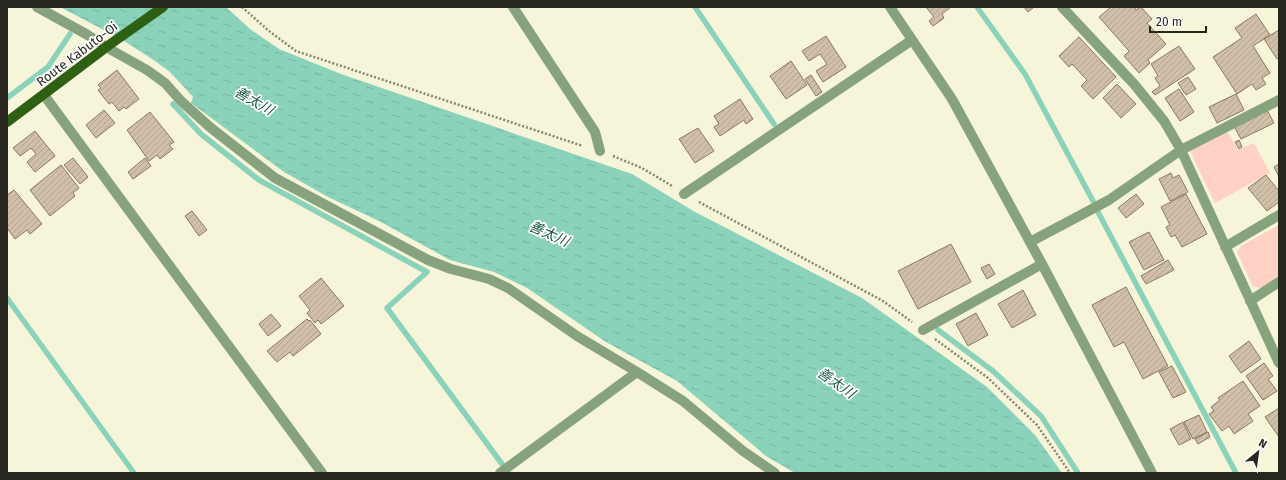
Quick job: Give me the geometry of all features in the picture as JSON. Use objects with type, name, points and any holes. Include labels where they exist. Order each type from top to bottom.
[{"type":"main road","name":"Route Kabuto-Oi","points":[[7,122],[108,46],[163,7]]},
{"type":"street","points":[[38,7],[108,46],[166,83],[181,101],[211,128],[275,178],[428,260],[451,269],[489,279],[508,288],[577,336],[683,401],[743,452],[775,473]]},
{"type":"street","points":[[513,7],[595,132],[600,151]]},
{"type":"street","points":[[890,7],[952,99],[1042,264],[1152,473]]},
{"type":"street","points":[[1062,7],[1134,84],[1164,121],[1181,150],[1279,363]]},
{"type":"street","points":[[684,194],[912,40]]},
{"type":"street","points":[[44,95],[322,473]]},
{"type":"street","points":[[1030,242],[1109,200],[1181,150],[1279,100]]},
{"type":"street","points":[[1225,247],[1279,216]]},
{"type":"street","points":[[923,330],[1042,264]]},
{"type":"street","points":[[1250,301],[1279,282]]},
{"type":"street","points":[[500,473],[637,372]]},
{"type":"path","points":[[242,7],[269,31],[296,51],[600,151],[642,168],[684,194],[883,301],[988,378],[1037,425],[1070,473]]},
{"type":"shaded area","points":[[1227,131],[1238,150],[1254,143],[1270,173],[1215,203],[1190,151]]},
{"type":"shaded area","points":[[1279,225],[1279,277],[1262,288],[1253,287],[1237,252],[1241,246]]},
{"type":"water","name":"善太川","points":[[60,7],[226,7],[250,29],[279,49],[341,74],[632,174],[695,212],[862,298],[987,387],[1035,435],[1062,473],[795,473],[766,456],[677,381],[606,342],[527,288],[494,272],[450,260],[379,221],[328,197],[284,172],[191,103],[193,97],[170,72],[121,39]]},
{"type":"building","points":[[926,7],[951,7],[942,14],[944,18],[933,26],[929,21],[934,17]]},
{"type":"building","points":[[1024,7],[1034,7],[1028,12]]},
{"type":"building","points":[[1111,7],[1134,7],[1136,10],[1141,7],[1152,19],[1147,23],[1166,44],[1148,60],[1150,63],[1139,73],[1124,56],[1129,51],[1099,17]]},
{"type":"building","points":[[1256,14],[1270,35],[1253,46],[1270,73],[1262,78],[1266,84],[1256,90],[1252,84],[1237,94],[1213,57],[1242,38],[1235,28]]},
{"type":"building","points":[[1279,30],[1279,58],[1277,59],[1264,39]]},
{"type":"building","points":[[826,36],[846,67],[823,82],[816,71],[827,64],[820,54],[809,61],[802,51]]},
{"type":"building","points":[[1079,37],[1116,77],[1093,99],[1081,86],[1087,80],[1072,64],[1069,67],[1059,56]]},
{"type":"building","points":[[1179,46],[1195,69],[1155,95],[1152,92],[1160,86],[1155,78],[1158,76],[1151,64]]},
{"type":"building","points":[[791,61],[807,85],[786,99],[770,76]]},
{"type":"building","points":[[117,70],[139,99],[126,109],[124,107],[119,111],[112,102],[109,104],[98,90],[101,88],[98,85]]},
{"type":"building","points":[[811,75],[822,92],[816,96],[805,79]]},
{"type":"building","points":[[1188,77],[1196,89],[1186,95],[1178,83]]},
{"type":"building","points":[[1117,84],[1136,104],[1121,118],[1103,98]]},
{"type":"building","points":[[1179,89],[1194,112],[1180,121],[1165,98]]},
{"type":"building","points":[[1236,94],[1244,110],[1217,123],[1209,107]]},
{"type":"building","points":[[740,99],[753,119],[746,124],[744,120],[720,136],[714,127],[719,124],[714,116]]},
{"type":"building","points":[[104,110],[115,123],[96,138],[86,125]]},
{"type":"building","points":[[1267,110],[1274,123],[1241,139],[1234,126]]},
{"type":"building","points":[[150,112],[174,142],[169,145],[173,149],[160,159],[157,155],[149,161],[127,130]]},
{"type":"building","points":[[698,128],[714,151],[695,163],[679,139]]},
{"type":"building","points":[[35,131],[55,156],[35,172],[27,162],[36,154],[31,148],[20,156],[13,148]]},
{"type":"building","points":[[1239,140],[1242,147],[1239,149],[1235,142]]},
{"type":"building","points":[[73,158],[88,177],[80,184],[64,165]]},
{"type":"building","points":[[145,158],[151,166],[133,179],[128,172]]},
{"type":"building","points":[[1279,164],[1279,177],[1274,167]]},
{"type":"building","points":[[61,165],[79,188],[73,193],[75,196],[50,216],[30,190]]},
{"type":"building","points":[[1171,173],[1173,178],[1179,175],[1188,192],[1170,201],[1159,179]]},
{"type":"building","points":[[1266,175],[1279,191],[1279,202],[1267,211],[1248,188]]},
{"type":"building","points":[[14,190],[42,224],[30,234],[27,230],[15,239],[7,228],[7,195]]},
{"type":"building","points":[[1136,194],[1144,204],[1126,218],[1118,208]]},
{"type":"building","points":[[1186,194],[1207,234],[1182,247],[1175,235],[1171,237],[1166,227],[1170,225],[1161,207]]},
{"type":"building","points":[[192,211],[207,230],[199,236],[185,216]]},
{"type":"building","points":[[1149,232],[1164,260],[1144,270],[1129,242]]},
{"type":"building","points":[[951,244],[971,282],[918,309],[898,271]]},
{"type":"building","points":[[1168,260],[1174,270],[1146,284],[1141,276]]},
{"type":"building","points":[[989,264],[995,274],[987,279],[981,268]]},
{"type":"building","points":[[321,278],[344,306],[321,324],[318,320],[315,323],[307,313],[310,310],[299,296]]},
{"type":"building","points":[[1126,287],[1168,366],[1143,379],[1124,342],[1114,347],[1092,305]]},
{"type":"building","points":[[1023,290],[1036,315],[1012,328],[998,304]]},
{"type":"building","points":[[976,313],[988,335],[968,346],[956,324]]},
{"type":"building","points":[[271,314],[281,326],[268,336],[259,324]]},
{"type":"building","points":[[307,319],[309,321],[310,320],[321,334],[293,356],[290,352],[277,362],[267,351]]},
{"type":"building","points":[[1249,341],[1261,359],[1241,373],[1229,356]]},
{"type":"building","points":[[1264,363],[1273,376],[1268,379],[1277,391],[1263,400],[1246,376]]},
{"type":"building","points":[[1172,366],[1186,392],[1173,398],[1159,372]]},
{"type":"building","points":[[1243,381],[1260,406],[1248,414],[1253,421],[1234,434],[1229,426],[1222,431],[1209,414],[1214,411],[1211,407],[1220,400],[1218,398]]},
{"type":"building","points":[[1279,408],[1279,437],[1265,417]]},
{"type":"building","points":[[1199,415],[1207,432],[1193,439],[1184,422]]},
{"type":"building","points":[[1183,422],[1191,439],[1179,445],[1170,429]]},
{"type":"building","points":[[1208,432],[1210,437],[1198,444],[1195,439]]},
{"type":"waterway","points":[[695,7],[774,124]]},
{"type":"waterway","points":[[977,7],[1025,74],[1093,201]]},
{"type":"waterway","points":[[7,98],[48,67],[70,34]]},
{"type":"waterway","points":[[173,104],[201,134],[259,180],[427,272],[387,308],[502,464]]},
{"type":"waterway","points":[[1098,212],[1236,473]]},
{"type":"waterway","points":[[7,298],[134,473]]},
{"type":"waterway","points":[[938,330],[993,371],[1041,416],[1078,473]]}]
